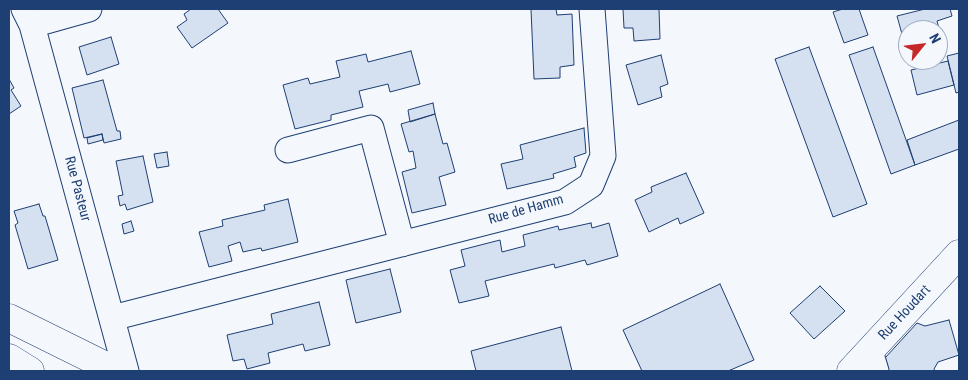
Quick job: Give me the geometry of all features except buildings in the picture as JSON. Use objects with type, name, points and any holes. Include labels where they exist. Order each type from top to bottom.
[{"type":"street","points":[[28,17],[89,9]]},
{"type":"street","name":"Rue de Hamm","points":[[112,318],[564,202],[591,185],[602,156],[592,9]]},
{"type":"street","name":"Rue Pasteur","points":[[28,17],[126,371]]},
{"type":"street","points":[[288,150],[371,128],[402,244]]},
{"type":"street","name":"Rue Houdart","points":[[851,371],[873,361],[959,254]]},
{"type":"street","points":[[9,318],[116,371]]},
{"type":"street","points":[[9,358],[30,371]]}]
